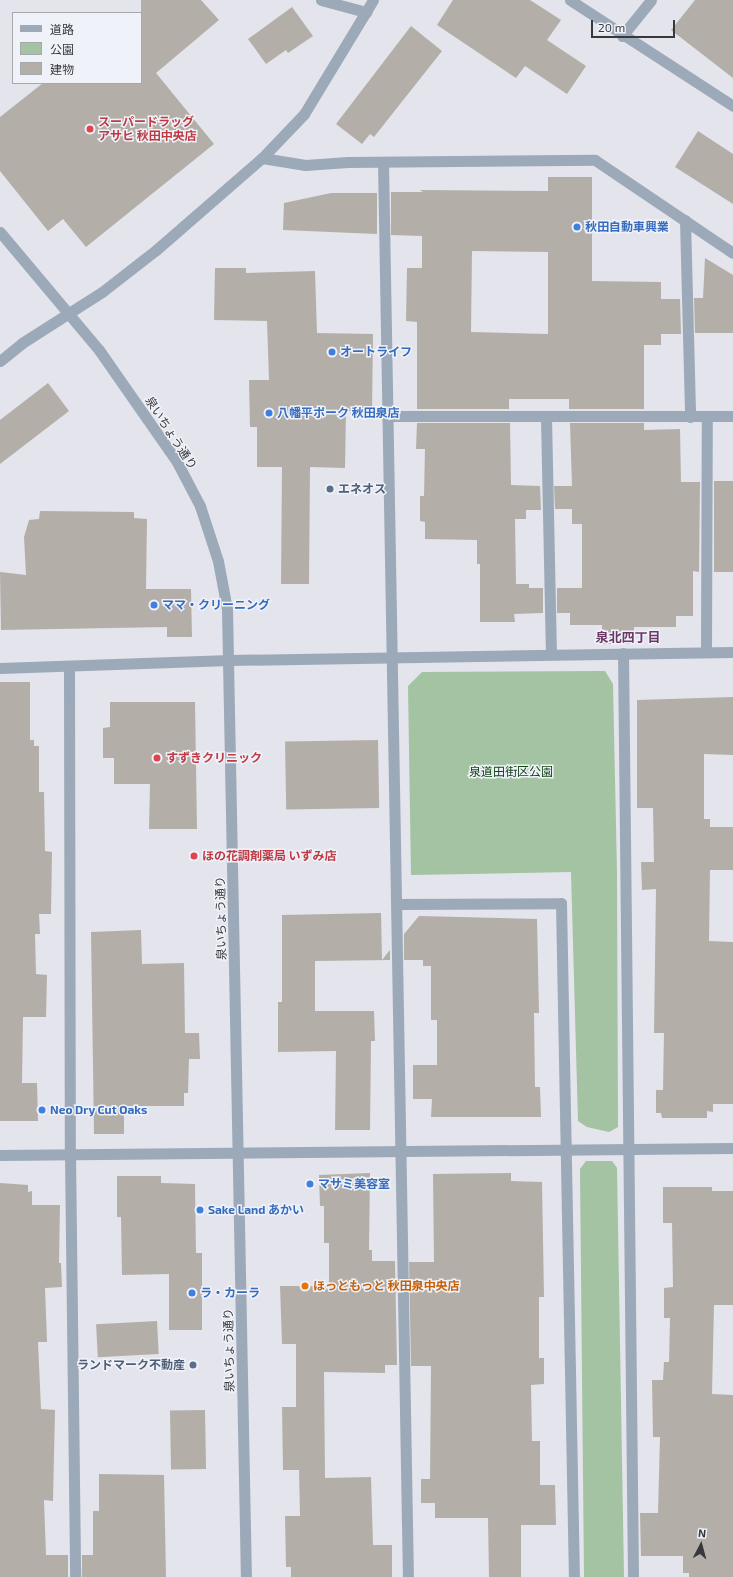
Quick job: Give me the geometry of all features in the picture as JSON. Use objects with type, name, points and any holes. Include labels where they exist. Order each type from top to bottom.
[{"type":"street","points":[[321,0],[366,12]]},
{"type":"street","points":[[0,361],[22,343],[66,313],[102,292],[156,250],[262,158],[304,114],[372,0]]},
{"type":"street","points":[[570,0],[622,36],[733,106]]},
{"type":"street","points":[[622,36],[651,0]]},
{"type":"street","points":[[262,158],[305,166],[348,162],[595,160],[733,253]]},
{"type":"street","points":[[383,162],[398,904],[400,1150],[408,1577]]},
{"type":"street","points":[[685,220],[690,417]]},
{"type":"street","name":"泉いちょう通り","points":[[0,232],[66,313],[99,350],[177,462],[200,506],[221,575],[227,609],[230,660],[237,1153],[246,1577]]},
{"type":"street","points":[[388,416],[733,416]]},
{"type":"street","points":[[546,417],[551,654]]},
{"type":"street","points":[[706,417],[706,652]]},
{"type":"street","points":[[0,668],[69,667],[230,660],[733,652]]},
{"type":"street","points":[[623,653],[627,1149],[633,1577]]},
{"type":"street","points":[[69,667],[70,1154],[75,1577]]},
{"type":"street","points":[[398,904],[561,903],[574,1577]]},
{"type":"street","points":[[0,1155],[566,1148],[733,1148]]},
{"type":"green space","name":"泉道田街区公園","points":[[605,671],[613,684],[617,872],[618,1127],[609,1132],[587,1127],[578,1121],[571,872],[411,875],[408,686],[422,672]]},
{"type":"green space","points":[[586,1161],[612,1161],[617,1168],[624,1577],[584,1577],[580,1169]]},
{"type":"building","points":[[141,0],[201,0],[219,20],[156,73],[214,144],[86,247],[63,219],[48,231],[0,171],[0,117],[42,84],[142,84]]},
{"type":"building","points":[[453,0],[530,0],[561,20],[547,40],[586,66],[567,94],[525,66],[516,78],[437,25]]},
{"type":"building","points":[[695,0],[733,0],[733,78],[671,30]]},
{"type":"building","points":[[292,7],[313,36],[288,53],[286,50],[266,64],[248,39]]},
{"type":"building","points":[[411,26],[442,51],[374,137],[370,134],[362,144],[336,124]]},
{"type":"building","points":[[698,131],[733,154],[733,204],[675,167]]},
{"type":"building","points":[[548,177],[592,177],[592,281],[661,282],[661,299],[680,299],[681,334],[661,334],[661,345],[644,345],[644,409],[569,409],[569,399],[509,399],[509,409],[417,409],[417,322],[406,321],[407,268],[422,268],[422,236],[391,235],[391,192],[423,192],[420,190],[548,191]],"holes":[[[472,251],[548,252],[548,334],[471,332]]]},
{"type":"building","points":[[331,193],[377,193],[377,234],[283,230],[284,203]]},
{"type":"building","points":[[705,258],[733,275],[733,333],[695,333],[694,298],[703,298]]},
{"type":"building","points":[[215,268],[246,268],[246,273],[315,271],[317,333],[373,334],[372,412],[346,411],[345,468],[310,467],[309,584],[281,584],[282,467],[257,467],[257,427],[250,427],[249,380],[269,380],[267,321],[214,320]]},
{"type":"building","points":[[48,383],[69,411],[0,464],[0,420]]},
{"type":"building","points":[[417,423],[510,423],[511,485],[540,486],[541,510],[526,510],[526,519],[515,519],[516,584],[529,584],[529,588],[543,588],[543,613],[514,614],[515,622],[480,622],[480,564],[477,564],[477,540],[425,539],[425,522],[420,521],[420,496],[424,496],[425,449],[416,449]]},
{"type":"building","points":[[570,423],[644,423],[644,430],[680,429],[681,482],[700,482],[699,572],[693,571],[693,616],[676,616],[676,627],[634,627],[634,644],[602,644],[602,625],[570,625],[570,613],[557,613],[557,588],[582,588],[582,524],[572,524],[572,509],[555,509],[554,486],[572,486]]},
{"type":"building","points":[[714,481],[733,481],[733,572],[714,572]]},
{"type":"building","points":[[40,511],[134,512],[134,518],[147,519],[146,589],[191,589],[192,637],[167,637],[167,627],[1,630],[0,572],[26,575],[24,537],[29,520],[39,519]]},
{"type":"building","points":[[0,682],[30,682],[30,740],[34,740],[34,746],[39,746],[39,792],[44,792],[45,851],[52,852],[51,914],[39,914],[40,934],[35,934],[36,974],[47,975],[46,1017],[23,1017],[22,1083],[37,1083],[38,1121],[0,1121]]},
{"type":"building","points":[[733,697],[733,755],[704,754],[704,819],[710,819],[710,827],[733,827],[733,870],[710,870],[709,941],[733,942],[733,1104],[713,1104],[713,1112],[707,1111],[707,1118],[662,1118],[661,1113],[656,1113],[656,1090],[663,1090],[664,1033],[654,1033],[656,889],[642,890],[641,862],[654,862],[653,808],[637,808],[637,700]]},
{"type":"building","points":[[110,702],[195,702],[197,829],[149,829],[150,784],[114,784],[114,758],[103,758],[103,728],[110,727]]},
{"type":"building","points":[[378,740],[379,808],[286,810],[285,742]]},
{"type":"building","points":[[381,913],[382,960],[390,950],[390,960],[315,961],[315,1011],[374,1011],[375,1041],[371,1041],[370,1130],[335,1130],[336,1051],[278,1052],[278,1002],[282,1002],[282,915]]},
{"type":"building","points":[[419,916],[537,919],[539,1013],[534,1013],[535,1087],[540,1087],[541,1117],[431,1117],[432,1099],[413,1099],[413,1065],[437,1065],[437,1020],[431,1020],[431,966],[423,966],[423,960],[404,960],[404,934]]},
{"type":"building","points":[[141,930],[142,964],[184,963],[185,1033],[199,1033],[200,1059],[189,1059],[188,1093],[184,1093],[184,1106],[124,1106],[124,1134],[94,1134],[91,932]]},
{"type":"building","points":[[370,1173],[369,1250],[372,1250],[372,1261],[395,1261],[397,1365],[385,1365],[385,1373],[324,1372],[325,1478],[371,1477],[373,1545],[392,1545],[392,1577],[291,1577],[291,1567],[286,1567],[285,1516],[300,1516],[299,1470],[283,1470],[282,1407],[296,1407],[296,1344],[282,1344],[280,1286],[329,1286],[329,1243],[324,1243],[324,1206],[320,1206],[319,1175]]},
{"type":"building","points":[[511,1173],[511,1181],[542,1182],[544,1297],[539,1297],[539,1358],[544,1358],[544,1384],[531,1385],[532,1441],[540,1441],[540,1485],[555,1485],[556,1525],[521,1525],[521,1577],[489,1577],[488,1518],[435,1518],[435,1503],[421,1503],[421,1479],[430,1479],[431,1366],[411,1366],[409,1262],[434,1262],[433,1174]]},
{"type":"building","points":[[117,1176],[161,1176],[161,1183],[195,1184],[196,1253],[202,1253],[202,1330],[169,1330],[169,1274],[122,1275],[121,1217],[117,1217]]},
{"type":"building","points":[[0,1183],[28,1185],[28,1192],[32,1191],[32,1205],[60,1205],[59,1263],[61,1263],[62,1287],[45,1288],[47,1342],[38,1342],[41,1409],[55,1410],[53,1501],[44,1500],[46,1555],[68,1555],[68,1577],[0,1577]]},
{"type":"building","points":[[663,1187],[712,1187],[712,1191],[733,1191],[733,1305],[714,1305],[712,1394],[733,1395],[733,1577],[689,1577],[689,1573],[683,1573],[683,1556],[641,1556],[640,1513],[658,1513],[660,1437],[653,1437],[652,1380],[663,1380],[664,1362],[669,1362],[670,1318],[664,1318],[664,1288],[673,1287],[672,1223],[663,1223]]},
{"type":"building","points":[[157,1321],[159,1354],[98,1357],[96,1324]]},
{"type":"building","points":[[205,1410],[206,1469],[171,1470],[170,1411]]},
{"type":"building","points":[[99,1474],[164,1475],[166,1577],[82,1577],[82,1555],[93,1555],[93,1511],[99,1511]]},
{"type":"place","name":"スーパードラッグ アサヒ 秋田中央店","points":[[90,129]]},
{"type":"place","name":"秋田自動車興業","points":[[577,227]]},
{"type":"place","name":"オートライフ","points":[[332,352]]},
{"type":"place","name":"八幡平ポーク 秋田泉店","points":[[269,413]]},
{"type":"place","name":"エネオス","points":[[330,489]]},
{"type":"place","name":"ママ・クリーニング","points":[[154,605]]},
{"type":"place","name":"すずきクリニック","points":[[157,758]]},
{"type":"place","name":"ほの花調剤薬局 いずみ店","points":[[194,856]]},
{"type":"place","name":"Neo Dry Cut Oaks","points":[[42,1110]]},
{"type":"place","name":"マサミ美容室","points":[[310,1184]]},
{"type":"place","name":"Sake Land あかい","points":[[200,1210]]},
{"type":"place","name":"ほっともっと 秋田泉中央店","points":[[305,1286]]},
{"type":"place","name":"ラ・カーラ","points":[[192,1293]]},
{"type":"place","name":"ランドマーク不動産","points":[[193,1365]]},
{"type":"district","name":"泉北四丁目","points":[[628,637]]}]
